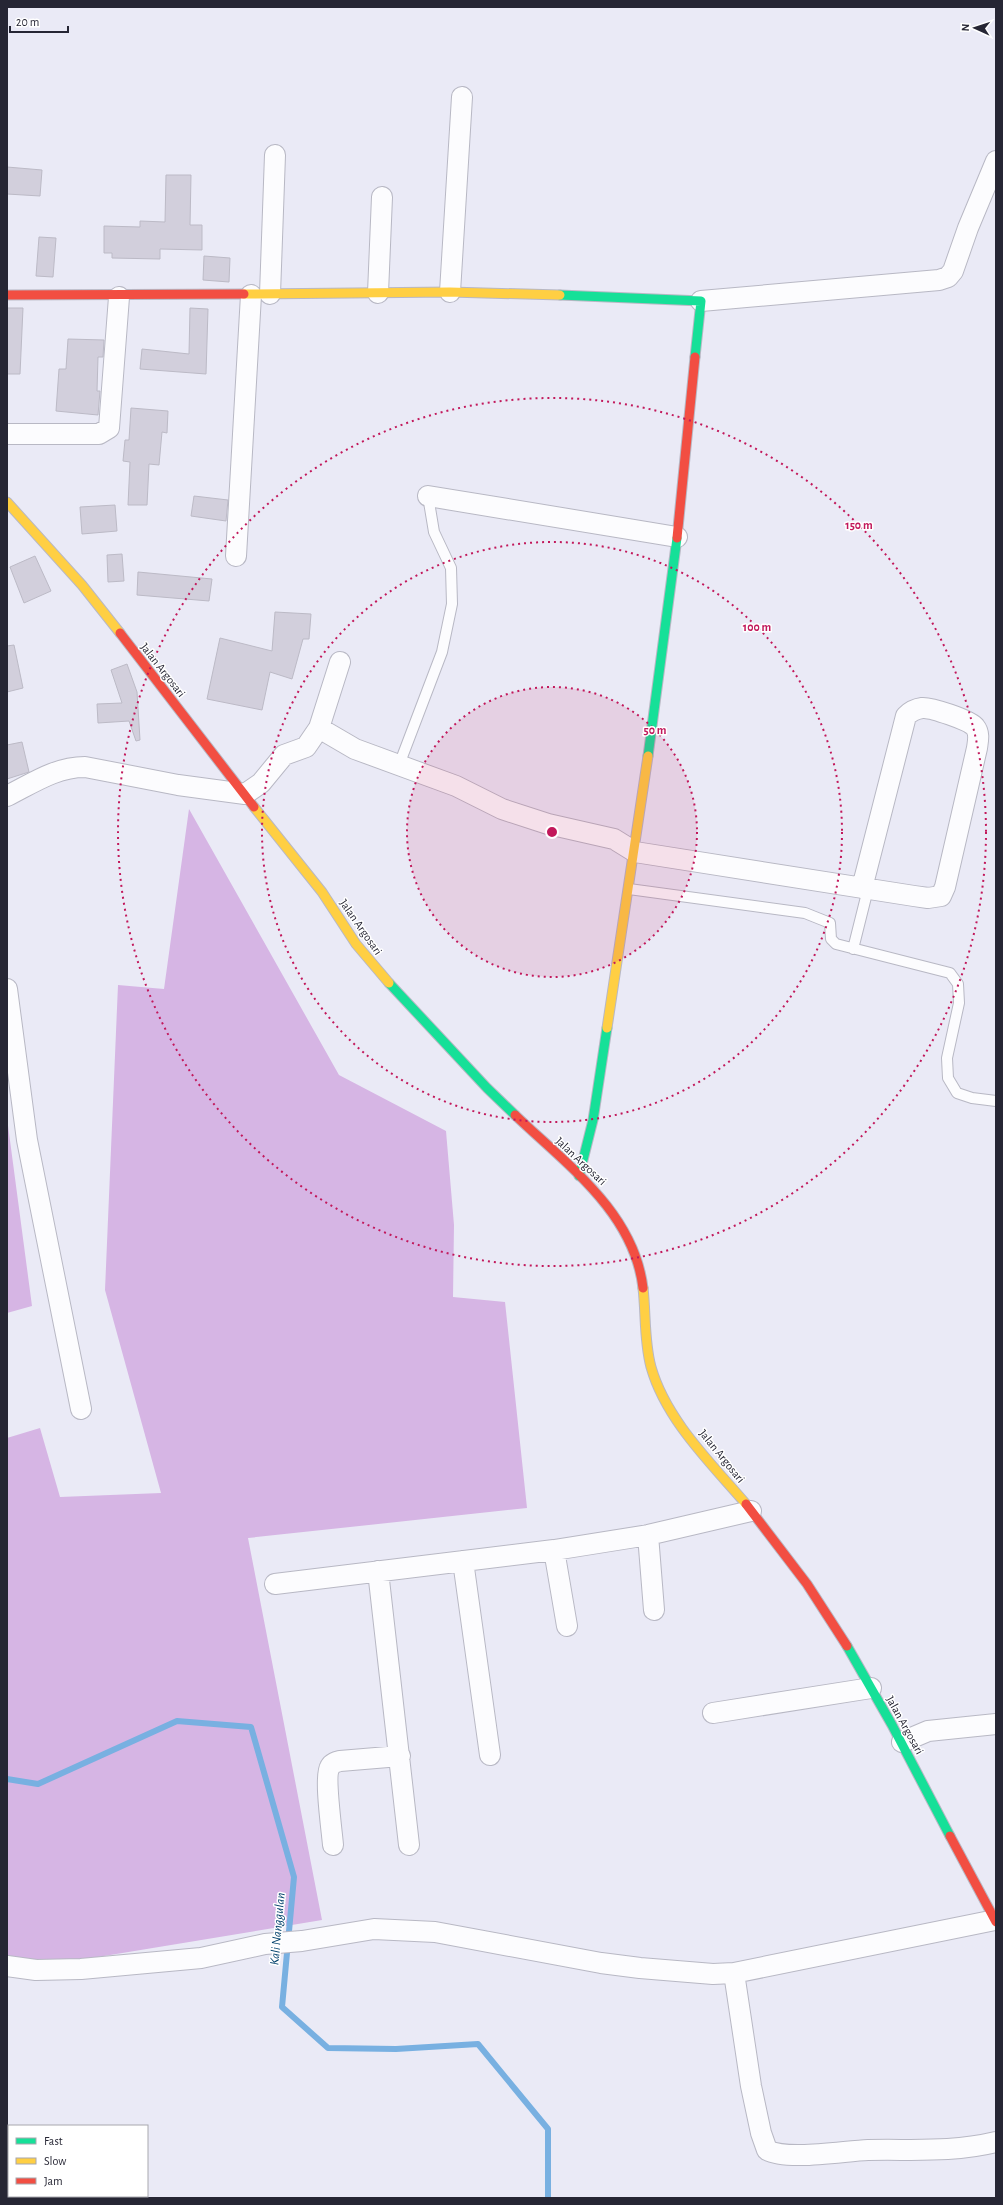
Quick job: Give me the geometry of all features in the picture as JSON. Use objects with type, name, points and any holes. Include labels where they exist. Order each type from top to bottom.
[{"type":"street","points":[[450,292],[462,97]]},
{"type":"street","points":[[236,556],[275,155]]},
{"type":"street","points":[[7,295],[119,297],[450,292],[526,293],[701,301],[939,280],[948,277],[953,271],[968,228],[996,160]]},
{"type":"street","points":[[378,293],[382,197]]},
{"type":"street","points":[[7,434],[100,434],[109,428],[119,297]]},
{"type":"street","points":[[579,1176],[593,1120],[635,852],[677,537],[701,301]]},
{"type":"street","points":[[428,496],[677,537]]},
{"type":"street","name":"Jalan Argosari","points":[[7,502],[82,585],[161,685],[200,739],[322,892],[356,944],[390,985],[487,1088],[604,1200],[615,1215],[634,1248],[642,1276],[645,1337],[650,1363],[660,1392],[680,1423],[751,1511],[824,1609],[902,1742],[995,1921]]},
{"type":"street","points":[[7,796],[54,771],[85,766],[178,784],[245,794],[261,783],[284,756],[306,747],[320,728],[340,662]]},
{"type":"street","points":[[320,728],[355,749],[456,786],[502,810],[548,824],[614,839],[635,852],[865,889],[928,898],[938,897],[943,894],[977,748],[978,733],[975,726],[964,720],[925,708],[916,709],[906,716],[865,889]]},
{"type":"street","points":[[7,989],[27,1140],[81,1409]]},
{"type":"street","points":[[275,1584],[554,1550],[648,1535],[751,1511]]},
{"type":"street","points":[[648,1535],[654,1610]]},
{"type":"street","points":[[554,1550],[567,1626]]},
{"type":"street","points":[[463,1561],[490,1754]]},
{"type":"street","points":[[378,1571],[409,1845]]},
{"type":"street","points":[[713,1713],[871,1688]]},
{"type":"street","points":[[902,1742],[928,1731],[996,1724]]},
{"type":"street","points":[[333,1845],[327,1781],[330,1767],[334,1762],[340,1761],[400,1756]]},
{"type":"street","points":[[7,1966],[36,1970],[81,1969],[201,1958],[265,1944],[302,1941],[374,1929],[406,1929],[435,1932],[601,1963],[707,1974],[734,1973],[995,1921]]},
{"type":"street","points":[[734,1973],[751,2086],[761,2133],[767,2150],[774,2154],[782,2155],[868,2150],[939,2151],[996,2142]]},
{"type":"lane","points":[[399,765],[442,652],[452,604],[451,568],[434,532],[428,496]]},
{"type":"lane","points":[[629,889],[805,913],[830,923],[831,939],[836,944],[950,974],[958,984],[959,1003],[947,1058],[948,1078],[957,1093],[972,1098],[996,1101]]},
{"type":"lane","points":[[853,949],[865,889]]},
{"type":"shaded area","points":[[189,809],[339,1075],[446,1131],[454,1225],[453,1297],[505,1302],[527,1508],[248,1538],[322,1920],[7,1972],[7,1438],[40,1428],[60,1497],[161,1493],[105,1290],[118,985],[164,989]]},
{"type":"shaded area","points":[[7,1118],[32,1306],[7,1313]]},
{"type":"building","points":[[7,167],[42,170],[40,196],[7,194]]},
{"type":"building","points":[[166,175],[191,175],[190,225],[202,225],[202,250],[160,249],[160,259],[112,258],[112,253],[104,253],[104,226],[140,227],[140,221],[165,222]]},
{"type":"building","points":[[39,237],[56,238],[53,277],[36,276]]},
{"type":"building","points":[[204,256],[230,258],[229,282],[203,280]]},
{"type":"building","points":[[7,308],[23,308],[20,374],[7,374]]},
{"type":"building","points":[[190,308],[208,309],[206,374],[140,369],[142,349],[189,354]]},
{"type":"building","points":[[68,339],[104,340],[103,357],[98,357],[97,391],[100,391],[98,415],[56,411],[59,369],[66,369]]},
{"type":"building","points":[[131,408],[168,411],[167,433],[162,432],[159,465],[149,464],[147,505],[128,505],[130,462],[123,461],[125,440],[129,440]]},
{"type":"building","points":[[194,496],[228,500],[226,521],[191,516]]},
{"type":"building","points":[[115,505],[117,531],[82,534],[80,507]]},
{"type":"building","points":[[122,554],[124,581],[108,582],[107,555]]},
{"type":"building","points":[[35,556],[51,591],[24,603],[10,567]]},
{"type":"building","points":[[138,572],[212,579],[209,601],[137,595]]},
{"type":"building","points":[[275,612],[311,614],[309,639],[303,639],[292,679],[270,672],[262,710],[207,699],[220,638],[272,651]]},
{"type":"building","points":[[14,645],[23,688],[7,692],[7,646]]},
{"type":"building","points":[[127,664],[137,692],[140,740],[136,741],[129,721],[98,723],[97,704],[122,703],[111,670]]},
{"type":"building","points":[[22,742],[29,772],[7,779],[7,745]]},
{"type":"waterway","name":"Kali Nanggulan","points":[[7,1779],[38,1784],[177,1721],[251,1727],[294,1877],[282,2007],[328,2048],[396,2049],[478,2044],[548,2129],[548,2198]]},
{"type":"traffic: fast","points":[[560,295],[701,301],[695,357]]},
{"type":"traffic: fast","points":[[648,756],[677,538]]},
{"type":"traffic: fast","points":[[389,983],[487,1088],[515,1115]]},
{"type":"traffic: fast","points":[[579,1176],[593,1120],[607,1028]]},
{"type":"traffic: fast","points":[[847,1646],[892,1725],[950,1836]]},
{"type":"traffic: slow","points":[[244,294],[450,292],[560,295]]},
{"type":"traffic: slow","points":[[7,502],[82,585],[120,633]]},
{"type":"traffic: slow","points":[[607,1028],[648,756]]},
{"type":"traffic: slow","points":[[254,807],[322,892],[356,944],[389,983]]},
{"type":"traffic: slow","points":[[643,1288],[647,1347],[651,1367],[667,1405],[691,1440],[746,1504]]},
{"type":"traffic: jam","points":[[7,295],[244,294]]},
{"type":"traffic: jam","points":[[677,538],[695,357]]},
{"type":"traffic: jam","points":[[120,633],[254,807]]},
{"type":"traffic: jam","points":[[515,1115],[576,1171],[595,1191],[612,1213],[626,1236],[637,1261],[643,1288]]},
{"type":"traffic: jam","points":[[746,1504],[807,1584],[847,1646]]},
{"type":"traffic: jam","points":[[950,1836],[996,1922]]}]
